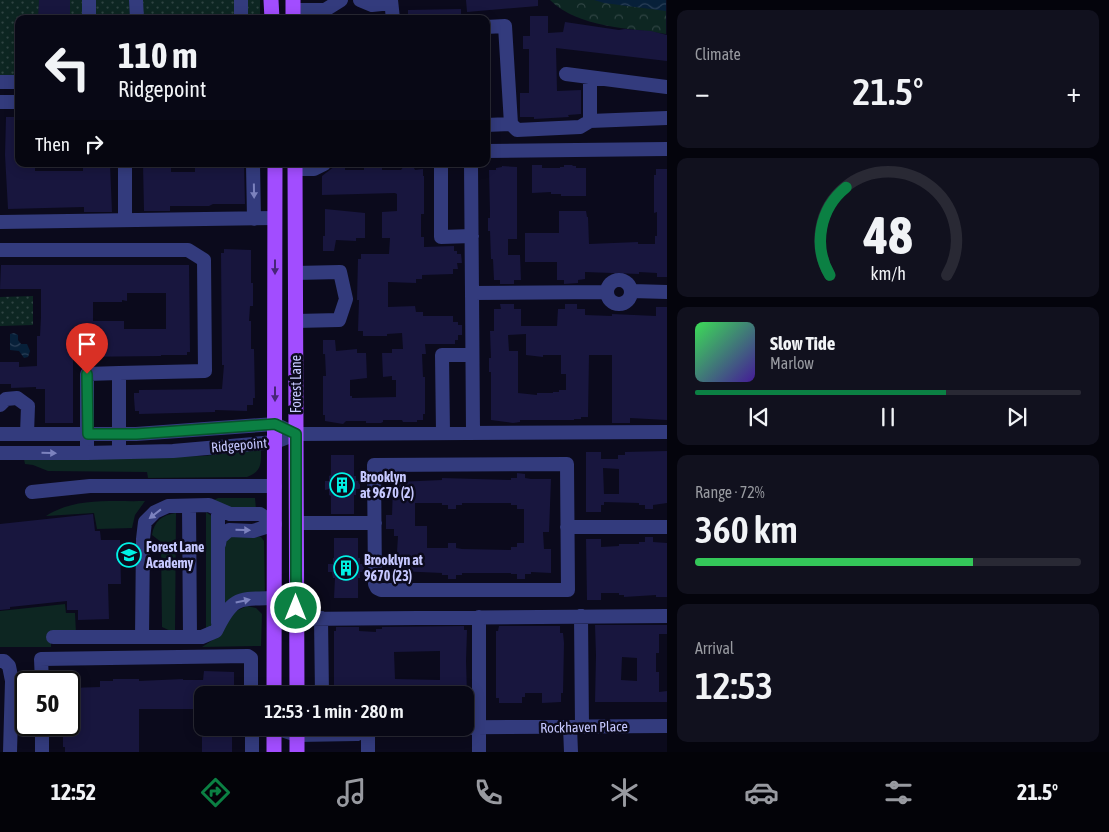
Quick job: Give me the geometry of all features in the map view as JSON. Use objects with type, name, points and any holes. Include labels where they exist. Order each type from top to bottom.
[{"type":"main road","points":[[271,0],[272,15]]},
{"type":"main road","name":"Forest Lane","points":[[274,686],[275,167]]},
{"type":"main road","name":"Forest Lane","points":[[295,167],[297,686]]},
{"type":"main road","points":[[275,218],[295,219]]},
{"type":"main road","points":[[275,524],[284,525],[286,534],[286,582],[288,596],[296,614]]},
{"type":"main road","points":[[274,752],[275,736]]},
{"type":"main road","points":[[297,736],[297,752]]},
{"type":"street","points":[[88,0],[89,15]]},
{"type":"street","points":[[136,0],[137,15]]},
{"type":"street","points":[[241,0],[241,15]]},
{"type":"street","points":[[293,10],[325,10],[341,0]]},
{"type":"street","points":[[360,0],[372,4],[391,1],[392,15]]},
{"type":"street","points":[[490,27],[505,26],[511,124],[517,130],[580,127],[590,121],[666,118]]},
{"type":"street","points":[[566,74],[666,87]]},
{"type":"street","points":[[590,78],[590,121]]},
{"type":"street","points":[[0,82],[15,82]]},
{"type":"street","points":[[0,102],[15,102]]},
{"type":"street","points":[[490,125],[511,124]]},
{"type":"street","points":[[490,151],[666,149]]},
{"type":"street","points":[[124,167],[125,220]]},
{"type":"street","points":[[254,167],[254,218]]},
{"type":"street","points":[[295,167],[314,169],[318,167]]},
{"type":"street","points":[[441,167],[441,237],[472,236]]},
{"type":"street","points":[[471,167],[473,433]]},
{"type":"street","points":[[0,222],[275,218]]},
{"type":"street","points":[[0,250],[188,250],[204,260],[205,371],[87,374],[88,453]]},
{"type":"street","points":[[295,272],[340,272],[346,299],[339,320],[296,321]]},
{"type":"street","points":[[472,293],[607,292],[613,281],[619,279],[630,285],[632,291],[666,292]]},
{"type":"street","points":[[442,433],[442,355],[472,355]]},
{"type":"street","points":[[118,373],[119,452]]},
{"type":"street","points":[[0,405],[6,399],[17,398],[28,406],[15,453]]},
{"type":"street","name":"Ridgepoint","points":[[0,434],[119,434],[275,424],[296,434]]},
{"type":"street","points":[[172,432],[173,451]]},
{"type":"street","points":[[296,434],[666,432]]},
{"type":"street","name":"Ridgepoint","points":[[0,452],[88,453],[173,451],[275,442],[296,434]]},
{"type":"street","points":[[567,464],[567,527],[568,590],[381,590],[375,584],[374,465],[567,464]]},
{"type":"street","points":[[32,492],[90,486],[275,486]]},
{"type":"street","points":[[142,637],[143,539],[145,522],[155,512],[168,506],[209,505],[230,514],[260,514],[275,524]]},
{"type":"street","points":[[189,506],[190,637]]},
{"type":"street","points":[[218,509],[218,626]]},
{"type":"street","points":[[296,523],[374,523]]},
{"type":"street","points":[[218,544],[220,538],[229,530],[254,531],[275,524]]},
{"type":"street","points":[[567,527],[666,527]]},
{"type":"street","points":[[53,636],[202,637],[216,631],[224,615],[233,604],[242,599],[274,598]]},
{"type":"street","points":[[296,614],[318,618],[666,616]]},
{"type":"street","points":[[571,752],[576,727],[581,616]]},
{"type":"street","points":[[479,617],[479,752]]},
{"type":"street","points":[[318,618],[322,686]]},
{"type":"street","points":[[42,671],[42,659],[248,656],[251,658],[252,686]]},
{"type":"street","points":[[0,660],[9,666],[12,681],[10,752]]},
{"type":"street","name":"Rockhaven Place","points":[[474,728],[666,726]]},
{"type":"street","points":[[42,736],[42,752]]},
{"type":"street","points":[[252,736],[252,752]]},
{"type":"street","points":[[368,736],[368,752]]},
{"type":"green space","points":[[0,0],[260,0],[260,15],[15,15],[15,88],[0,88]]},
{"type":"green space","points":[[550,0],[666,0],[666,34],[621,28],[590,21],[575,16]]},
{"type":"green space","points":[[33,296],[33,325],[0,326],[0,297]]},
{"type":"green space","points":[[261,449],[260,466],[256,472],[247,477],[148,478],[147,472],[48,471],[25,464],[24,459],[204,456]]},
{"type":"green space","points":[[218,498],[255,498],[256,509],[232,509],[214,500]]},
{"type":"green space","points":[[145,501],[135,515],[132,528],[97,529],[94,513],[46,516],[57,510],[81,503]]},
{"type":"green space","points":[[206,512],[213,517],[215,619],[206,630]]},
{"type":"green space","points":[[176,513],[175,633],[162,627],[161,542],[152,535],[157,522],[167,515]]},
{"type":"green space","points":[[240,536],[261,537],[264,541],[265,596],[224,606],[225,539]]},
{"type":"green space","points":[[65,604],[66,613],[75,613],[76,633],[51,633],[51,647],[0,647],[0,611]]},
{"type":"green space","points":[[247,606],[256,608],[262,614],[261,646],[202,647],[220,635],[234,612]]},
{"type":"water","points":[[594,0],[666,0],[666,11],[604,3]]},
{"type":"water","points":[[10,334],[18,335],[18,340],[21,344],[27,344],[30,351],[28,357],[24,358],[19,351],[10,350]]},
{"type":"building","points":[[39,0],[70,0],[70,15],[38,15]]},
{"type":"building","points":[[466,0],[538,0],[538,6],[467,12]]},
{"type":"building","points":[[461,9],[461,15],[408,15],[408,10]]},
{"type":"building","points":[[530,16],[548,16],[548,33],[563,32],[565,22],[619,30],[651,31],[667,35],[667,61],[556,48],[557,91],[581,90],[581,114],[568,115],[569,117],[534,119],[534,117],[520,117],[520,93],[529,93],[529,49],[523,49],[523,36],[530,36]]},
{"type":"building","points":[[6,117],[15,117],[15,167],[35,167],[35,171],[83,171],[83,167],[110,167],[112,212],[84,212],[84,207],[8,209],[5,155]]},
{"type":"building","points":[[532,165],[542,165],[542,168],[560,168],[564,167],[564,165],[573,165],[576,168],[586,168],[586,196],[561,196],[561,194],[551,194],[551,192],[532,193]]},
{"type":"building","points":[[502,166],[517,167],[517,239],[508,239],[508,255],[520,255],[521,280],[514,280],[514,284],[500,284],[500,280],[494,280],[490,231],[488,231],[488,218],[490,218],[489,170],[496,170],[496,168]]},
{"type":"building","points":[[143,167],[171,167],[171,172],[195,172],[195,167],[244,167],[245,204],[170,206],[170,211],[144,211]]},
{"type":"building","points":[[334,167],[345,168],[345,170],[364,170],[364,168],[382,167],[382,170],[401,170],[403,167],[414,167],[415,170],[423,169],[424,214],[421,214],[421,237],[424,237],[424,247],[454,246],[454,251],[457,251],[457,254],[461,254],[462,263],[457,263],[458,269],[453,269],[453,274],[422,275],[422,279],[416,279],[416,283],[388,282],[388,307],[415,306],[416,312],[423,312],[423,316],[453,316],[453,322],[458,322],[458,325],[462,325],[462,335],[458,335],[458,340],[455,340],[455,344],[425,344],[426,354],[422,354],[423,377],[425,377],[425,414],[423,414],[423,420],[403,422],[402,420],[383,420],[381,423],[346,421],[343,424],[325,421],[325,415],[323,415],[323,376],[326,376],[323,340],[335,340],[336,351],[357,349],[357,353],[366,353],[367,378],[350,380],[350,396],[352,398],[396,397],[396,380],[392,380],[392,376],[383,377],[382,353],[392,353],[392,349],[403,349],[402,333],[387,334],[387,336],[363,336],[363,331],[358,331],[358,259],[361,259],[361,254],[389,254],[390,238],[382,238],[382,212],[397,211],[397,194],[322,195],[322,176]]},
{"type":"building","points":[[656,169],[667,169],[667,277],[657,277],[657,273],[585,272],[585,279],[578,280],[578,283],[564,284],[564,280],[557,280],[557,262],[525,262],[525,233],[559,233],[559,211],[586,211],[589,244],[638,242],[638,244],[655,244],[657,212],[654,213],[654,175],[656,175]]},
{"type":"building","points":[[325,209],[365,213],[365,238],[356,238],[356,241],[336,240],[334,251],[323,251]]},
{"type":"building","points":[[224,249],[251,250],[253,306],[250,306],[249,321],[251,321],[251,349],[254,349],[255,398],[253,398],[253,405],[247,405],[247,411],[215,410],[215,412],[139,414],[139,411],[135,411],[134,393],[139,393],[139,390],[222,389],[224,365],[222,365],[221,253],[224,253]]},
{"type":"building","points":[[1,265],[189,265],[190,352],[187,352],[187,355],[73,357],[73,423],[45,423],[45,389],[36,389],[36,387],[11,388],[11,384],[0,384],[0,362],[19,362],[19,367],[37,366],[37,336],[40,336],[41,289],[0,289]],"holes":[[[127,293],[166,293],[166,329],[124,329],[124,321],[93,321],[93,302],[127,301]]]},
{"type":"building","points":[[500,304],[514,304],[514,309],[521,309],[521,326],[557,326],[558,309],[565,309],[565,304],[577,304],[577,309],[585,309],[585,315],[612,316],[612,314],[656,316],[656,307],[667,307],[667,420],[630,418],[630,423],[612,423],[612,355],[589,355],[588,417],[574,420],[520,420],[520,422],[513,423],[491,420],[490,331],[494,331],[494,309],[501,309]],"holes":[[[526,334],[526,355],[543,357],[543,355],[561,355],[561,374],[566,374],[566,390],[559,390],[559,392],[553,393],[537,393],[537,395],[518,393],[518,351],[509,351],[508,335]]]},
{"type":"building","points":[[667,451],[667,503],[653,505],[653,509],[645,509],[645,505],[639,505],[639,503],[604,502],[604,505],[601,505],[601,512],[586,512],[586,452],[601,452],[601,459],[618,459],[618,455],[625,455],[625,452]],"holes":[[[603,468],[619,469],[619,494],[604,494]]]},
{"type":"building","name":"Brooklyn at 9670 (2)","points":[[331,455],[354,455],[354,476],[356,476],[356,481],[360,481],[360,489],[356,489],[356,495],[354,495],[354,514],[331,514],[331,496],[329,495],[329,489],[325,490],[325,481],[329,481],[329,476],[331,475]]},
{"type":"building","points":[[517,473],[525,474],[525,478],[551,479],[549,532],[543,532],[544,549],[551,549],[551,573],[531,572],[531,574],[525,574],[525,579],[517,579],[517,574],[511,573],[462,573],[462,575],[456,575],[456,579],[448,579],[448,575],[442,575],[442,573],[398,571],[398,566],[393,566],[393,552],[397,552],[398,536],[394,536],[394,529],[386,529],[386,515],[392,515],[393,487],[397,487],[397,482],[442,480],[442,478],[511,480],[511,478],[517,478]],"holes":[[[415,503],[442,503],[442,505],[448,505],[448,509],[456,509],[456,505],[462,505],[462,503],[511,503],[511,505],[517,505],[517,509],[524,509],[524,543],[517,543],[517,547],[511,547],[511,550],[462,549],[456,548],[456,543],[448,543],[448,548],[427,548],[427,526],[415,526]]]},
{"type":"building","points":[[93,514],[95,531],[100,531],[101,540],[120,540],[121,584],[108,584],[109,619],[78,620],[78,610],[67,610],[67,601],[10,607],[10,609],[0,610],[0,524]]},
{"type":"building","points":[[645,537],[653,537],[653,542],[667,543],[667,597],[656,597],[656,595],[624,597],[624,595],[619,595],[619,593],[601,593],[601,600],[587,600],[586,539],[601,539],[601,547],[619,546],[619,544],[639,544],[639,542],[645,542]]},
{"type":"building","name":"Brooklyn at 9670 (23)","points":[[334,538],[358,538],[358,558],[360,558],[360,564],[364,564],[364,572],[360,572],[360,578],[358,578],[358,598],[334,598],[335,578],[333,578],[332,572],[328,572],[328,564],[333,564]]},
{"type":"building","points":[[595,625],[667,625],[667,634],[659,634],[656,672],[659,672],[659,692],[667,691],[667,702],[595,702]],"holes":[[[622,657],[637,658],[637,681],[621,680]]]},
{"type":"building","points":[[464,626],[464,630],[467,630],[467,686],[334,686],[334,631],[336,631],[336,627],[359,627],[359,631],[376,632],[376,629],[382,629],[382,627]],"holes":[[[440,651],[440,680],[395,679],[394,652]]]},
{"type":"building","points":[[499,626],[560,626],[560,633],[563,633],[564,643],[563,693],[561,693],[561,702],[542,703],[542,693],[525,693],[525,697],[522,697],[522,703],[499,703],[499,698],[496,698],[496,631],[498,631]]},
{"type":"building","points":[[204,671],[234,672],[234,686],[194,686],[194,709],[139,709],[139,752],[65,752],[63,736],[80,736],[80,688],[100,687],[100,681],[113,681],[113,679],[139,679],[139,681],[203,680]]},
{"type":"building","points":[[202,736],[232,736],[232,752],[202,752]]},
{"type":"place","name":"Brooklyn at 9670 (2)","points":[[342,485]]},
{"type":"place","name":"Forest Lane Academy","points":[[129,555]]},
{"type":"place","name":"Brooklyn at 9670 (23)","points":[[346,568]]},
{"type":"route","points":[[87,374],[88,434],[136,434],[275,424],[296,434],[296,608]]}]
